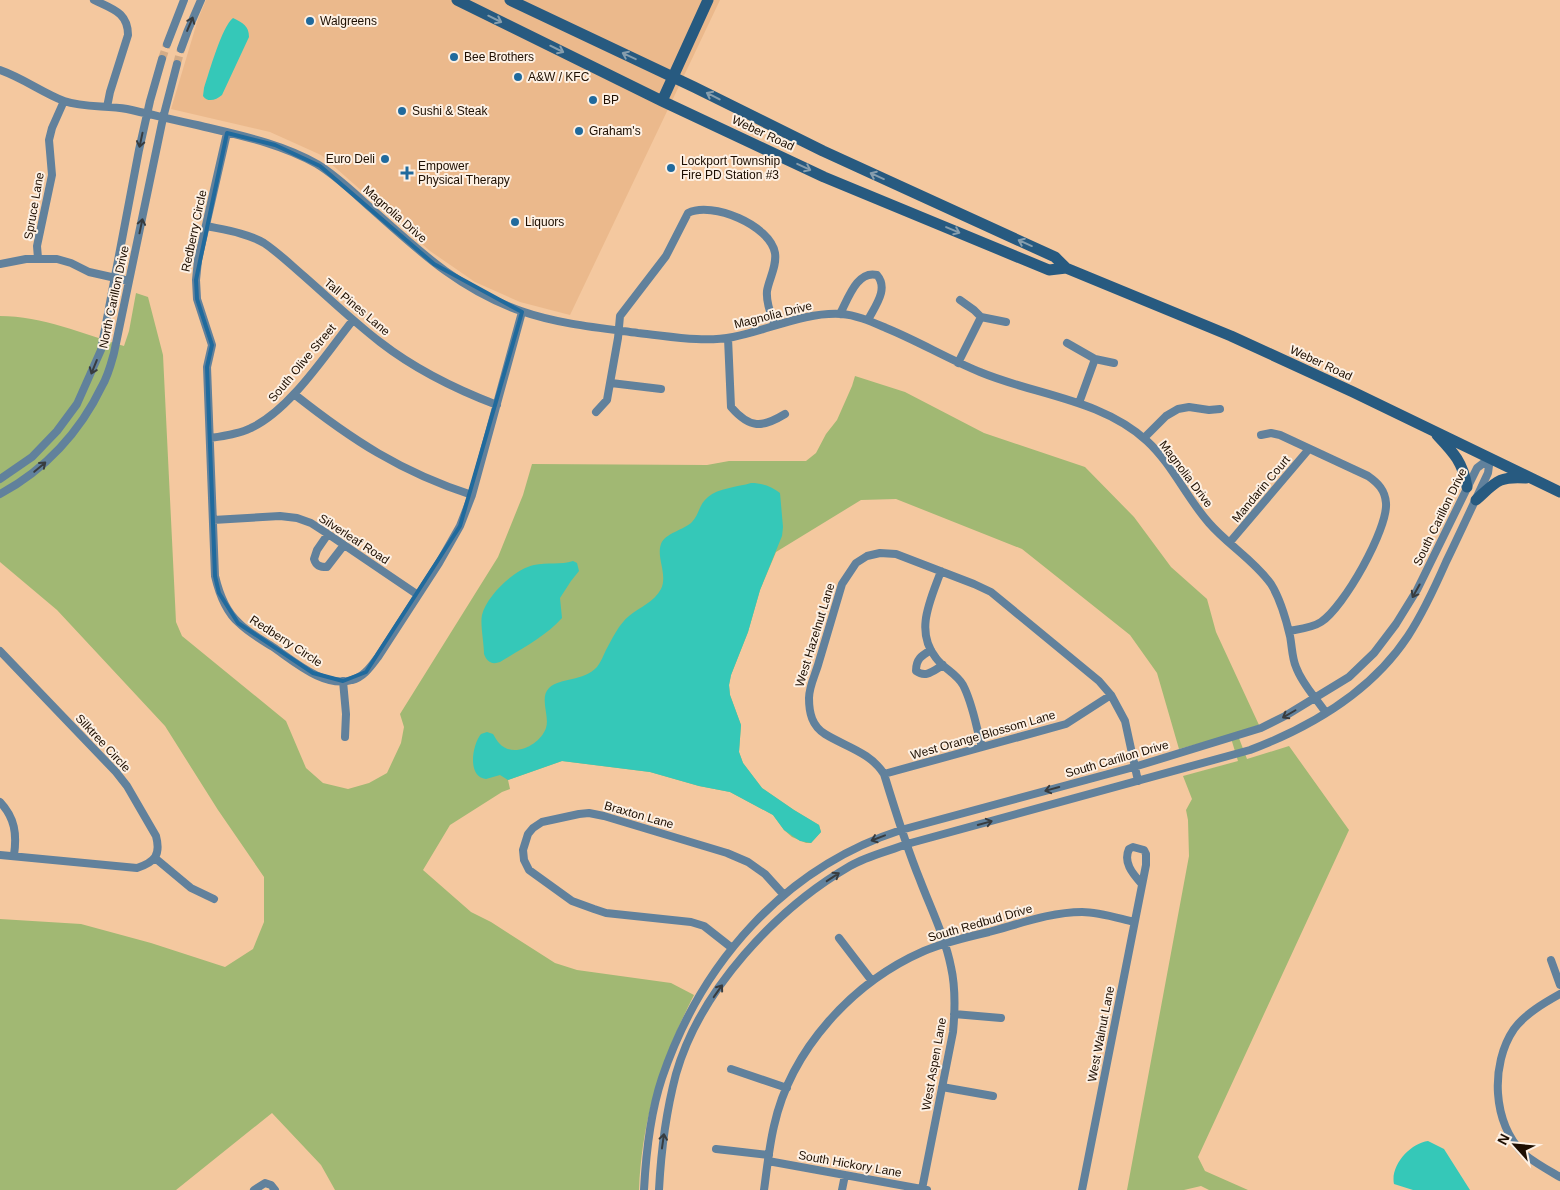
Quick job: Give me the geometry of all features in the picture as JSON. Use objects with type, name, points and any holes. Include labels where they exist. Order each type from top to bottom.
[{"type":"main road","name":"Weber Road","points":[[457,0],[662,100],[824,176],[1049,270],[1066,268]]},
{"type":"main road","name":"Weber Road","points":[[510,0],[823,151],[1055,256],[1066,268],[1231,336],[1560,492]]},
{"type":"main road","points":[[662,100],[708,0]]},
{"type":"main road","points":[[1432,430],[1458,457],[1465,474],[1467,487]]},
{"type":"main road","points":[[1476,500],[1498,480],[1509,477],[1534,479]]},
{"type":"street","points":[[94,0],[125,18],[128,27],[128,35],[107,107]]},
{"type":"street","points":[[167,44],[184,0]]},
{"type":"street","points":[[182,49],[201,0]]},
{"type":"street","name":"North Carillon Drive","points":[[0,479],[32,457],[57,431],[77,404],[101,350],[147,114],[162,59]]},
{"type":"street","name":"North Carillon Drive","points":[[0,494],[20,483],[45,463],[68,439],[88,412],[103,384],[114,353],[163,118],[177,64]]},
{"type":"street","name":"Magnolia Drive","points":[[0,70],[17,76],[64,101],[88,106],[124,108],[275,145],[320,166],[339,180],[447,273],[497,301],[522,312],[562,322],[681,338],[728,338],[776,324],[822,315],[840,314],[868,320],[901,334],[958,363],[995,378],[1079,403],[1102,412],[1144,438],[1160,454],[1212,528],[1253,563],[1270,584],[1281,605],[1289,632],[1294,664],[1302,680],[1326,713]]},
{"type":"street","name":"Spruce Lane","points":[[38,258],[38,246],[52,175],[49,140],[52,128],[64,101]]},
{"type":"street","name":"Redberry Circle","points":[[227,132],[198,260],[196,280],[197,299],[212,345],[207,367],[215,576],[219,593],[238,623],[313,673],[334,681],[343,681]]},
{"type":"street","points":[[596,412],[607,400],[620,316],[666,256],[688,213],[694,210],[703,209],[740,218],[763,234],[772,245],[775,254],[774,267],[767,292],[768,304],[776,324]]},
{"type":"street","name":"Tall Pines Lane","points":[[206,226],[245,235],[263,243],[282,257],[353,320],[402,358],[452,387],[497,405]]},
{"type":"street","points":[[0,264],[38,258],[57,259],[71,263],[88,272],[129,281]]},
{"type":"street","points":[[840,314],[860,279],[866,274],[877,275],[883,285],[882,292],[868,320]]},
{"type":"street","points":[[960,300],[981,317],[1006,322]]},
{"type":"street","points":[[345,737],[346,714],[343,681],[354,680],[366,672],[378,657],[460,526],[472,495],[522,312]]},
{"type":"street","points":[[958,363],[981,317]]},
{"type":"street","name":"South Olive Street","points":[[210,438],[234,434],[251,428],[268,418],[294,394],[353,320]]},
{"type":"street","points":[[728,338],[731,407],[744,419],[754,424],[770,423],[785,414]]},
{"type":"street","points":[[1067,343],[1095,359],[1114,363]]},
{"type":"street","points":[[1079,403],[1095,359]]},
{"type":"street","points":[[611,383],[662,389]]},
{"type":"street","points":[[294,394],[329,422],[378,454],[430,480],[472,495]]},
{"type":"street","points":[[1144,438],[1166,416],[1178,409],[1189,407],[1209,410],[1220,409]]},
{"type":"street","name":"Mandarin Court","points":[[1260,435],[1272,433],[1280,435],[1368,476],[1378,482],[1384,492],[1386,503],[1386,516],[1360,571],[1330,615],[1311,627],[1289,632]]},
{"type":"street","name":"Mandarin Court","points":[[1230,542],[1309,449]]},
{"type":"street","name":"South Carillon Drive","points":[[644,1190],[650,1126],[662,1079],[689,1013],[714,970],[759,918],[784,895],[842,855],[875,838],[1134,767],[1261,728],[1316,698],[1349,677],[1374,653],[1396,624],[1417,590],[1477,468],[1490,458]]},
{"type":"street","name":"South Carillon Drive","points":[[659,1190],[668,1110],[676,1073],[700,1018],[724,982],[767,931],[810,893],[852,865],[907,844],[1250,750],[1280,739],[1346,701],[1377,674],[1407,637],[1429,600],[1488,473],[1490,458]]},
{"type":"street","name":"Silverleaf Road","points":[[213,520],[280,516],[297,518],[328,534],[418,595]]},
{"type":"street","points":[[328,534],[317,550],[314,559],[320,567],[327,567],[344,545]]},
{"type":"street","name":"West Hazelnut Lane","points":[[901,830],[884,774],[879,766],[870,758],[818,729],[812,720],[809,707],[809,695],[842,584],[856,563],[867,556],[880,553],[896,554],[991,592],[1100,682],[1111,696],[1125,721],[1138,781]]},
{"type":"street","points":[[941,571],[925,614],[924,624],[931,650],[936,659],[954,674],[969,698],[982,747]]},
{"type":"street","name":"Silktree Circle","points":[[0,650],[116,772],[127,786],[156,836],[158,851],[155,858]]},
{"type":"street","points":[[931,650],[918,658],[916,671],[923,675],[942,665]]},
{"type":"street","name":"West Orange Blossom Lane","points":[[884,774],[1066,724],[1111,696]]},
{"type":"street","points":[[0,802],[11,816],[15,826],[14,855]]},
{"type":"street","name":"Braxton Lane","points":[[732,948],[704,926],[691,922],[606,913],[572,901],[530,870],[524,860],[523,850],[528,834],[542,822],[589,813],[604,816],[727,853],[748,862],[765,874],[784,895]]},
{"type":"street","name":"West Aspen Lane","points":[[901,830],[944,943],[954,985],[953,1032],[925,1189]]},
{"type":"street","points":[[0,855],[137,868],[145,866],[155,858],[191,888],[214,898]]},
{"type":"street","name":"West Walnut Lane","points":[[1082,1190],[1141,883]]},
{"type":"street","name":"South Redbud Drive","points":[[764,1190],[774,1125],[787,1088],[797,1067],[832,1017],[853,996],[872,981],[900,963],[944,943],[1060,913],[1082,912],[1103,914],[1134,922]]},
{"type":"street","points":[[839,938],[872,981]]},
{"type":"street","points":[[1551,960],[1560,985]]},
{"type":"street","points":[[1560,994],[1528,1015],[1514,1030],[1498,1070],[1497,1093],[1501,1115],[1511,1136],[1523,1153],[1537,1164],[1560,1177]]},
{"type":"street","points":[[954,1014],[1001,1018]]},
{"type":"street","points":[[732,1069],[787,1088]]},
{"type":"street","points":[[942,1087],[993,1096]]},
{"type":"street","name":"South Hickory Lane","points":[[716,1149],[925,1189]]},
{"type":"street","points":[[842,1190],[844,1175]]},
{"type":"street","points":[[254,1190],[265,1183],[271,1184],[276,1190]]},
{"type":"highlighted area","points":[[227,133],[275,145],[320,166],[434,264],[522,312],[460,526],[366,672],[343,681],[313,673],[238,623],[219,593],[215,576],[207,367],[212,345],[197,299],[196,280]]},
{"type":"shaded area","points":[[206,0],[720,0],[570,315],[520,302],[475,282],[430,251],[321,155],[270,132],[171,109],[198,19]]},
{"type":"green space","points":[[136,293],[148,297],[163,355],[176,622],[182,636],[286,721],[306,768],[323,783],[348,789],[369,783],[387,773],[401,743],[404,727],[400,714],[498,557],[523,495],[532,464],[707,465],[729,461],[806,461],[816,453],[826,434],[837,420],[855,376],[905,392],[984,433],[1085,467],[1134,517],[1171,567],[1207,599],[1216,632],[1259,725],[1237,733],[1247,759],[1289,746],[1349,830],[1198,1157],[1205,1171],[1248,1190],[1209,1190],[1201,1186],[1184,1190],[1127,1190],[1189,856],[1186,810],[1192,799],[1183,776],[1238,761],[1230,735],[1179,749],[1157,673],[1130,635],[1022,549],[896,499],[861,500],[776,552],[760,590],[748,632],[731,675],[730,695],[741,725],[739,752],[743,763],[762,788],[819,825],[821,832],[811,843],[806,843],[792,837],[773,815],[730,792],[699,786],[650,772],[562,761],[508,780],[510,789],[502,792],[450,825],[423,870],[471,912],[491,922],[555,963],[577,970],[671,983],[694,995],[672,1043],[655,1090],[644,1138],[639,1190],[335,1190],[321,1165],[272,1113],[176,1190],[0,1190],[0,919],[81,924],[151,943],[225,967],[253,949],[264,922],[264,877],[218,810],[165,726],[57,610],[0,562],[0,316],[47,322],[124,346],[129,331]]},
{"type":"water","points":[[233,18],[245,25],[249,37],[222,95],[215,99],[207,100],[203,96],[209,72],[220,40]]},
{"type":"water","points":[[751,483],[766,485],[780,493],[783,527],[782,536],[760,590],[748,632],[729,685],[730,695],[741,725],[739,752],[743,763],[762,788],[819,825],[821,832],[811,843],[800,841],[784,830],[773,815],[730,792],[699,786],[650,772],[562,761],[508,780],[500,775],[486,779],[480,777],[476,773],[473,760],[475,745],[481,734],[487,732],[493,734],[499,743],[511,750],[526,748],[538,740],[546,728],[545,697],[549,688],[560,682],[585,675],[597,667],[622,623],[658,594],[663,583],[660,549],[663,540],[692,522],[703,503],[712,494]]},
{"type":"water","points":[[573,561],[577,563],[579,571],[560,598],[562,618],[541,636],[500,662],[492,663],[488,661],[484,654],[482,615],[496,591],[511,577],[527,567]]},
{"type":"water","points":[[1428,1141],[1444,1149],[1470,1190],[1413,1190],[1394,1184],[1395,1170],[1403,1156],[1415,1146]]},
{"type":"tunnel","points":[[162,59],[167,44]]},
{"type":"tunnel","points":[[177,64],[181,49]]},
{"type":"place","name":"Walgreens","points":[[310,21]]},
{"type":"place","name":"Bee Brothers","points":[[454,57]]},
{"type":"place","name":"A&W / KFC","points":[[518,77]]},
{"type":"place","name":"BP","points":[[593,100]]},
{"type":"place","name":"Sushi & Steak","points":[[402,111]]},
{"type":"place","name":"Graham's","points":[[579,131]]},
{"type":"place","name":"Euro Deli","points":[[385,159]]},
{"type":"place","name":"Lockport Township Fire PD Station #3","points":[[671,168]]},
{"type":"place","name":"Empower Physical Therapy","points":[[407,173]]},
{"type":"place","name":"Liquors","points":[[515,222]]}]
